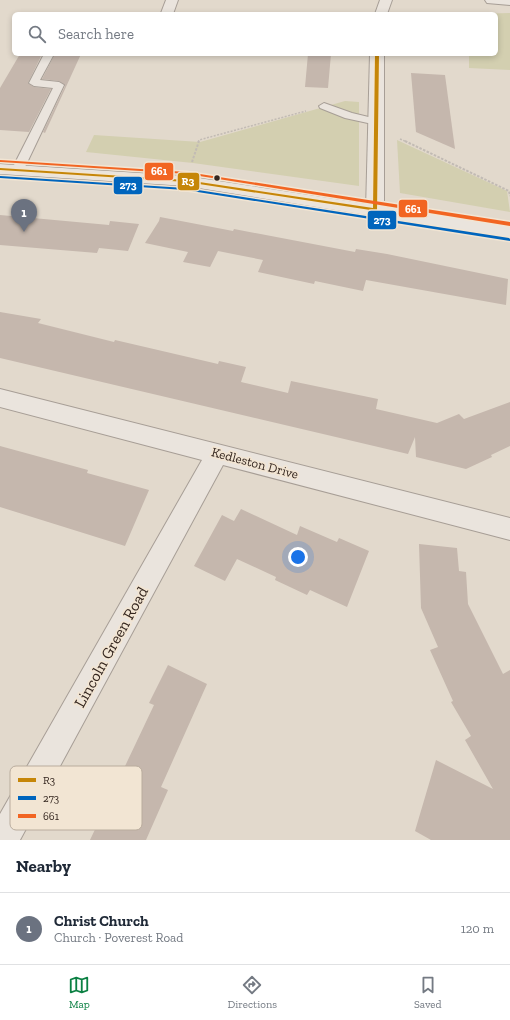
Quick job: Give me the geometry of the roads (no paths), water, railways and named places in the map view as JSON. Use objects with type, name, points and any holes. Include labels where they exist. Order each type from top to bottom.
[{"type":"street","points":[[167,12],[172,0]]},
{"type":"street","points":[[382,12],[386,0]]},
{"type":"street","points":[[491,0],[510,1]]},
{"type":"street","points":[[375,210],[377,56]]},
{"type":"street","points":[[0,169],[186,181],[510,232]]},
{"type":"street","name":"Kedleston Drive","points":[[0,398],[510,529]]},
{"type":"street","name":"Lincoln Green Road","points":[[44,766],[218,453]]},
{"type":"street","name":"Lincoln Green Road","points":[[3,840],[10,827]]},
{"type":"lane","points":[[18,169],[59,84],[34,83],[48,56]]},
{"type":"lane","points":[[324,106],[377,125]]},
{"type":"place","name":"Christ Church","points":[[24,232]]}]
